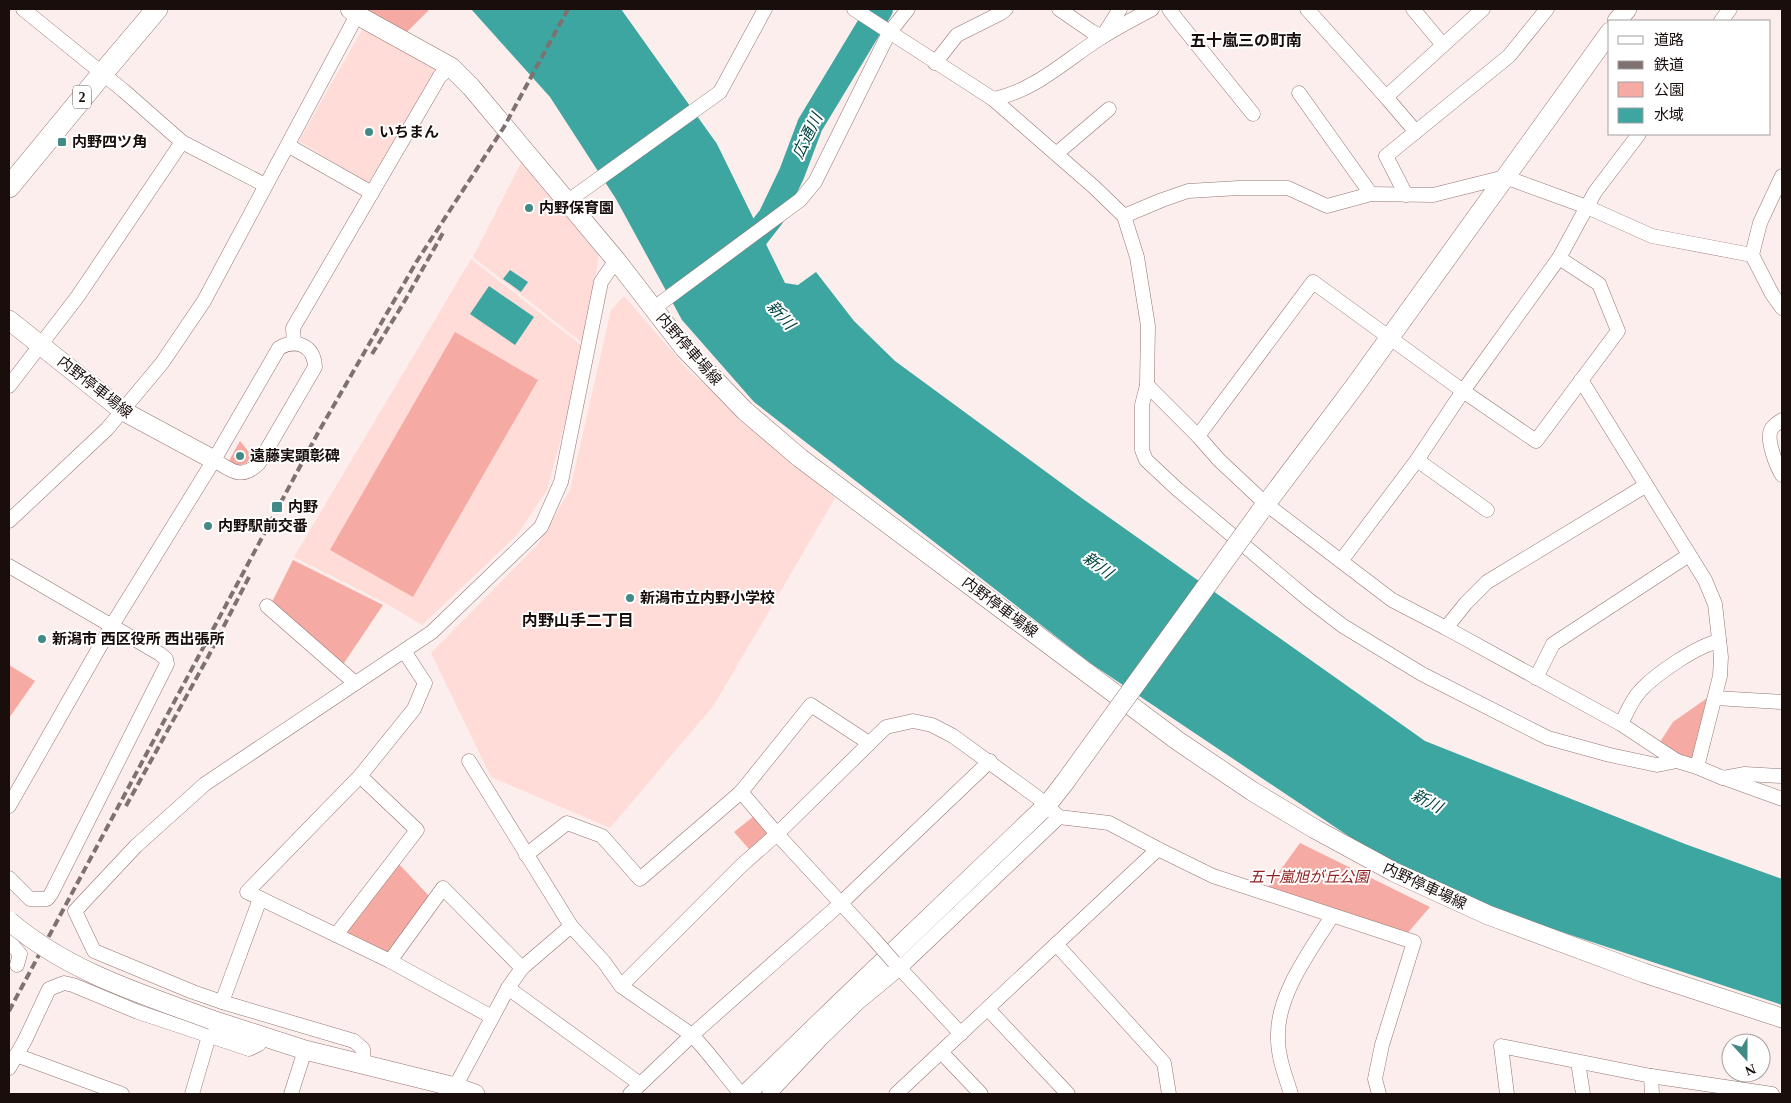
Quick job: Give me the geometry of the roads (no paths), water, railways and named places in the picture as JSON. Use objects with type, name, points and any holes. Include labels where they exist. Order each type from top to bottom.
[{"type":"main road","name":"2","points":[[9,187],[157,9]]},
{"type":"main road","points":[[1619,20],[1626,9]]},
{"type":"main road","name":"内野停車場線","points":[[354,12],[451,67],[471,87],[568,201],[684,348],[745,411],[800,458],[902,532],[1171,736],[1252,791],[1315,829],[1394,872],[1488,915],[1644,973],[1782,1018]]},
{"type":"main road","points":[[746,1094],[844,999],[1053,811],[1065,782],[1608,35]]},
{"type":"main road","name":"内野停車場線","points":[[9,320],[123,411],[214,460]]},
{"type":"main road","points":[[9,920],[27,936],[82,970],[210,1028],[261,1037],[364,1064],[454,1091],[475,1094]]},
{"type":"street","points":[[23,9],[124,91],[182,142],[265,185]]},
{"type":"street","points":[[568,201],[720,92],[765,9]]},
{"type":"street","points":[[854,9],[993,99],[1094,187],[1124,216],[1137,257],[1148,326],[1147,385],[1142,405],[1142,450],[1146,460],[1267,565],[1342,626],[1422,674],[1548,738],[1610,755],[1658,765],[1677,761]]},
{"type":"street","points":[[654,308],[800,200],[816,182],[886,31],[908,9]]},
{"type":"street","points":[[935,63],[957,35],[1006,9]]},
{"type":"street","points":[[1059,9],[1091,32],[1102,37]]},
{"type":"street","points":[[1102,37],[1120,9]]},
{"type":"street","points":[[993,99],[1007,97],[1036,83],[1102,37],[1152,9]]},
{"type":"street","points":[[1170,9],[1253,114]]},
{"type":"street","points":[[1307,9],[1416,132]]},
{"type":"street","points":[[1413,9],[1443,45]]},
{"type":"street","points":[[1386,97],[1483,9]]},
{"type":"street","points":[[1406,195],[1386,156],[1509,56],[1547,9]]},
{"type":"street","points":[[1722,20],[1730,9]]},
{"type":"street","points":[[9,521],[107,429],[162,363],[204,301],[265,185],[289,146],[354,12]]},
{"type":"street","points":[[294,343],[293,328],[440,76],[451,67]]},
{"type":"street","points":[[1299,93],[1371,194]]},
{"type":"street","points":[[1056,154],[1109,109]]},
{"type":"street","points":[[1341,561],[1417,460],[1559,258],[1595,192],[1638,135]]},
{"type":"street","points":[[9,386],[78,296],[182,142]]},
{"type":"street","points":[[289,146],[372,192]]},
{"type":"street","points":[[1782,176],[1760,223],[1752,255],[1772,294],[1782,308]]},
{"type":"street","points":[[1124,216],[1188,191],[1288,188],[1327,206],[1371,194],[1433,195],[1505,177],[1587,207],[1652,236],[1752,255]]},
{"type":"street","points":[[1198,436],[1313,282],[1463,392],[1536,441],[1618,331],[1599,284],[1559,258]]},
{"type":"street","points":[[364,1064],[363,1049],[354,1041],[193,992],[94,951],[75,911],[136,846],[205,784],[432,632],[540,528],[561,482],[601,282],[616,260]]},
{"type":"street","points":[[9,806],[111,627],[214,460],[279,348],[294,343],[305,346],[315,359],[315,367],[259,464],[252,470],[242,473],[232,472],[214,460]]},
{"type":"street","points":[[1581,380],[1705,580],[1715,604],[1720,641],[1720,676],[1697,766]]},
{"type":"street","points":[[1147,385],[1198,436],[1263,508],[1341,561],[1392,600],[1621,724],[1677,761],[1697,766],[1723,778],[1782,799]]},
{"type":"street","points":[[1782,420],[1775,424],[1770,432],[1770,444],[1782,476]]},
{"type":"street","points":[[1417,460],[1487,510]]},
{"type":"street","points":[[1446,628],[1466,603],[1487,582],[1645,486]]},
{"type":"street","points":[[1536,678],[1553,644],[1689,555]]},
{"type":"street","points":[[9,566],[160,654],[166,659],[167,664],[51,894],[47,899],[30,899],[9,878]]},
{"type":"street","points":[[267,606],[355,683]]},
{"type":"street","points":[[1621,724],[1634,698],[1641,690],[1676,662],[1708,644],[1720,641]]},
{"type":"street","points":[[404,651],[425,683],[414,709],[360,776],[247,892],[390,961],[492,1017]]},
{"type":"street","points":[[1715,698],[1782,702]]},
{"type":"street","points":[[526,854],[566,823],[602,836],[640,879],[741,792],[811,704],[869,743]]},
{"type":"street","points":[[621,986],[742,865],[777,834],[886,727],[913,721],[932,725],[953,736],[990,761],[1053,811],[1110,823],[1213,876],[1414,942],[1382,1045],[1375,1079],[1379,1094]]},
{"type":"street","points":[[469,761],[571,926],[604,962],[621,986],[692,1035],[719,1065],[741,1094]]},
{"type":"street","points":[[630,1094],[692,1035],[840,904],[990,761]]},
{"type":"street","points":[[1723,778],[1745,774],[1782,776]]},
{"type":"street","points":[[336,935],[417,830],[360,776]]},
{"type":"street","points":[[741,792],[840,904],[962,1034]]},
{"type":"street","points":[[769,1094],[896,965],[1053,811]]},
{"type":"street","points":[[896,1094],[1158,849]]},
{"type":"street","points":[[390,961],[443,888],[522,968]]},
{"type":"street","points":[[222,1002],[260,899]]},
{"type":"street","points":[[1291,1094],[1280,1057],[1279,1013],[1289,988],[1332,916]]},
{"type":"street","points":[[454,1091],[508,988],[522,968],[571,926]]},
{"type":"street","points":[[9,941],[20,954],[17,965]]},
{"type":"street","points":[[1056,944],[1164,1063],[1169,1094]]},
{"type":"street","points":[[9,1068],[49,989],[64,983],[74,985],[138,1012],[210,1028],[192,1094]]},
{"type":"street","points":[[508,988],[640,1084]]},
{"type":"street","points":[[988,1009],[1068,1094]]},
{"type":"street","points":[[1507,1094],[1500,1046],[1651,1076],[1744,1092],[1772,1094]]},
{"type":"street","points":[[291,1094],[305,1050]]},
{"type":"street","points":[[942,1052],[981,1094]]},
{"type":"street","points":[[16,1055],[98,1090],[122,1094]]},
{"type":"street","points":[[1578,1062],[1583,1094]]},
{"type":"street","points":[[1651,1076],[1652,1094]]},
{"type":"water","name":"新川","points":[[471,9],[621,9],[717,144],[785,283],[798,285],[816,272],[854,321],[895,361],[1083,499],[1425,741],[1685,844],[1782,879],[1782,1005],[1423,886],[1090,663],[754,402],[682,320],[616,199],[550,97]]},
{"type":"water","points":[[510,270],[528,282],[521,292],[503,279]]},
{"type":"water","points":[[489,286],[534,317],[515,345],[470,314]]},
{"type":"waterway","name":"広通川","points":[[753,240],[771,217],[792,173],[810,125],[880,9]]},
{"type":"railway","points":[[9,1011],[319,431],[417,261],[504,127],[568,9]]},
{"type":"railway","points":[[372,354],[444,231]]},
{"type":"railway","points":[[126,806],[208,657],[249,577]]},
{"type":"place","name":"いちまん","points":[[369,132]]},
{"type":"place","name":"内野四ツ角","points":[[62,142]]},
{"type":"place","name":"内野保育園","points":[[529,208]]},
{"type":"place","name":"遠藤実顕彰碑","points":[[240,456]]},
{"type":"place","name":"内野","points":[[277,507]]},
{"type":"place","name":"内野駅前交番","points":[[208,526]]},
{"type":"place","name":"新潟市立内野小学校","points":[[630,598]]},
{"type":"place","name":"新潟市 西区役所 西出張所","points":[[42,639]]},
{"type":"district","name":"五十嵐三の町南","points":[[1246,40]]},
{"type":"district","name":"内野山手二丁目","points":[[578,620]]},
{"type":"park label","name":"五十嵐旭が丘公園","points":[[1309,877]]}]
